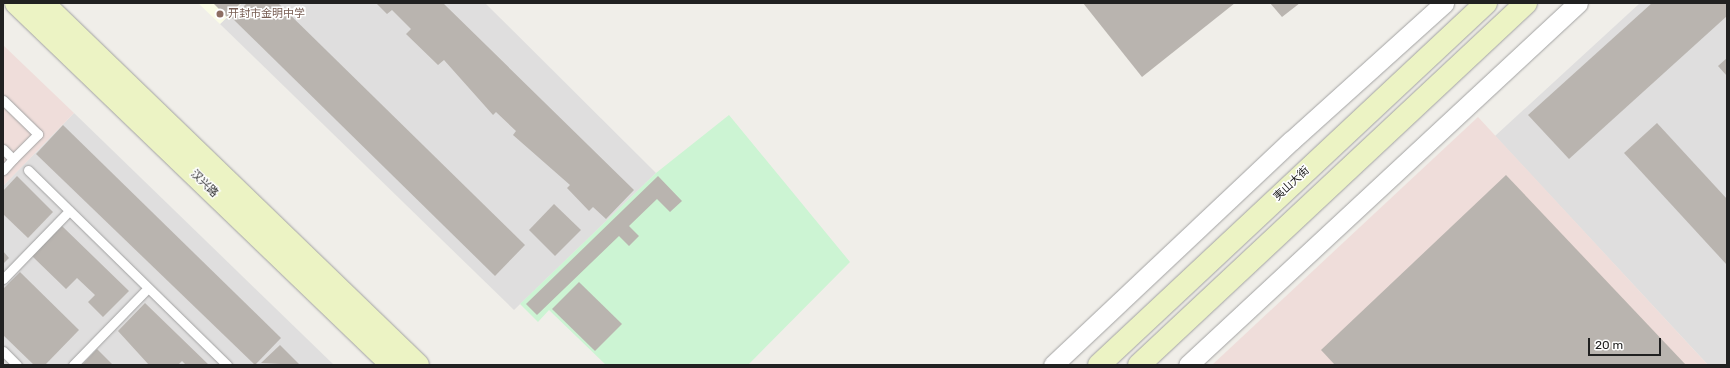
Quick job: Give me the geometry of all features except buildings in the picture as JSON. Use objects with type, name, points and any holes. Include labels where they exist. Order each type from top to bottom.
[{"type":"main road","name":"汉兴路","points":[[16,3],[392,365]]},
{"type":"main road","name":"汉兴路","points":[[43,3],[418,365]]},
{"type":"main road","name":"夷山大街","points":[[1099,365],[1486,3]]},
{"type":"main road","points":[[1139,365],[1526,3]]},
{"type":"street","points":[[1053,365],[1291,141],[1444,3]]},
{"type":"street","points":[[1188,365],[1578,3]]},
{"type":"lane","points":[[3,100],[38,134],[3,170]]},
{"type":"lane","points":[[3,150],[13,160]]},
{"type":"lane","points":[[28,170],[223,364]]},
{"type":"lane","points":[[3,279],[69,211]]},
{"type":"lane","points":[[73,365],[148,288]]},
{"type":"lane","points":[[3,351],[17,365]]},
{"type":"shaded area","name":"开封市金明中学","points":[[198,3],[242,3],[220,24]]},
{"type":"shaded area","points":[[242,3],[485,3],[656,173],[514,310],[220,24]]},
{"type":"shaded area","points":[[1640,3],[1727,3],[1727,365],[1708,365],[1495,136]]},
{"type":"shaded area","points":[[3,45],[74,113],[3,186]]},
{"type":"shaded area","points":[[74,113],[334,365],[3,365],[3,186]]},
{"type":"shaded area","points":[[1478,117],[1708,365],[1212,365]]},
{"type":"green space","points":[[729,115],[850,262],[748,365],[606,365],[549,310],[538,322],[520,304],[656,173]]},
{"type":"place","name":"开封市金明中学","points":[[220,14]]}]
